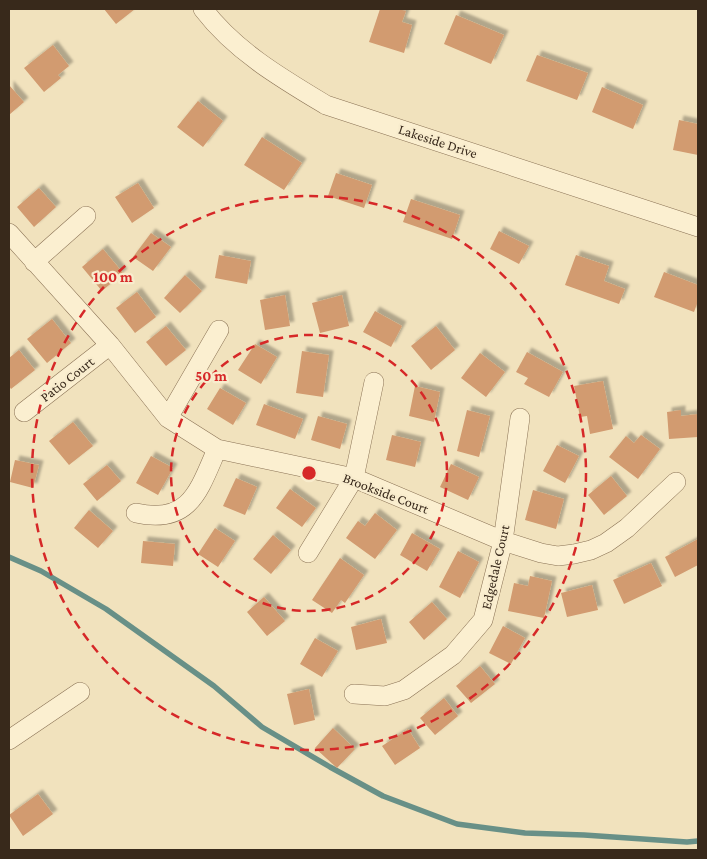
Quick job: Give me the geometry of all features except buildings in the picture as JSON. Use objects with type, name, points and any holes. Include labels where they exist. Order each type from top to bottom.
[{"type":"street","name":"Lakeside Drive","points":[[203,9],[213,22],[244,51],[277,76],[326,105],[698,227]]},
{"type":"street","points":[[34,262],[86,216]]},
{"type":"street","name":"Brookside Court","points":[[9,233],[110,345],[168,418],[217,449],[354,478],[503,541],[541,553],[558,556],[591,550],[606,543],[627,528],[676,482]]},
{"type":"street","points":[[168,418],[219,330]]},
{"type":"street","name":"Patio Court","points":[[24,412],[110,345]]},
{"type":"street","points":[[308,553],[354,478],[374,382]]},
{"type":"street","name":"Edgedale Court","points":[[354,694],[385,696],[404,690],[453,655],[482,620],[503,541],[520,418]]},
{"type":"street","points":[[136,513],[152,517],[161,516],[184,507],[200,486],[217,449]]},
{"type":"street","points":[[9,740],[80,692]]},
{"type":"waterway","points":[[9,557],[41,571],[106,609],[214,686],[262,727],[383,796],[457,824],[525,833],[687,842],[698,841]]}]
